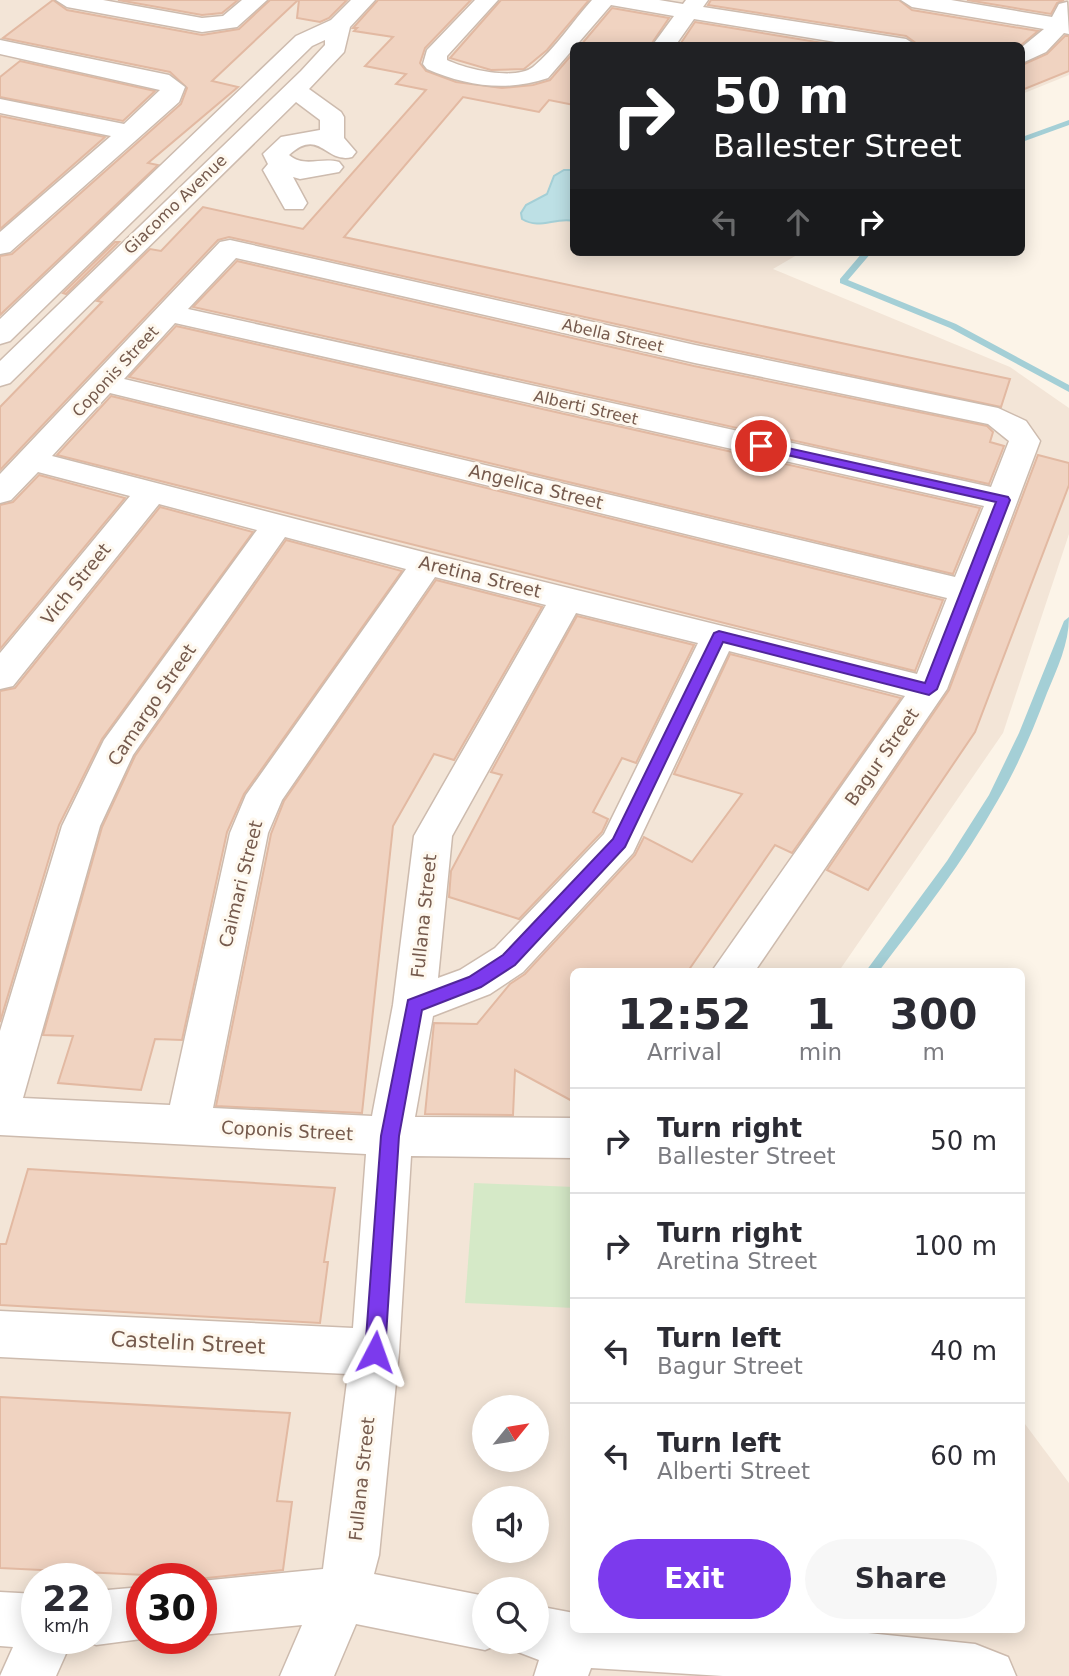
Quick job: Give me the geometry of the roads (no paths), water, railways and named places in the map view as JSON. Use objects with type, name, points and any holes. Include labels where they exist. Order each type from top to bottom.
[{"type":"street","points":[[67,0],[214,25],[229,22],[256,0]]},
{"type":"street","name":"Giacomo Avenue","points":[[0,335],[304,41],[339,25],[364,0]]},
{"type":"street","points":[[486,0],[435,55],[435,64],[447,70],[509,80],[526,79],[540,73],[604,0]]},
{"type":"street","points":[[617,0],[693,5],[885,42]]},
{"type":"street","points":[[912,0],[1066,19]]},
{"type":"street","points":[[666,42],[693,5]]},
{"type":"street","points":[[1025,55],[1040,48],[1066,19]]},
{"type":"street","name":"Giacomo Avenue","points":[[0,377],[336,47],[339,25]]},
{"type":"street","points":[[0,47],[161,80],[173,87],[170,97],[0,246]]},
{"type":"street","points":[[205,174],[267,171],[278,162],[276,154],[280,147],[304,138],[335,153],[332,117],[301,83],[275,69]]},
{"type":"street","points":[[3,110],[127,132]]},
{"type":"street","points":[[267,171],[295,203]]},
{"type":"street","name":"Coponis Street","points":[[0,493],[230,248]]},
{"type":"street","name":"Abella Street","points":[[230,248],[695,354],[998,417]]},
{"type":"street","name":"Alberti Street","points":[[169,313],[1003,500]]},
{"type":"street","name":"Angelica Street","points":[[104,383],[969,592]]},
{"type":"street","name":"Bagur Street","points":[[735,968],[929,689],[969,592],[1025,441],[1015,428],[998,417]]},
{"type":"street","name":"Aretina Street","points":[[32,460],[427,564],[929,689]]},
{"type":"street","name":"Vich Street","points":[[0,677],[151,492]]},
{"type":"street","name":"Camargo Street","points":[[0,1103],[80,825],[117,750],[277,525]]},
{"type":"street","name":"Caimari Street","points":[[187,1126],[249,833],[265,795],[427,564]]},
{"type":"street","name":"Fullana Street","points":[[307,1676],[342,1594],[353,1555],[375,1352],[390,1136],[414,1005],[433,836],[567,598]]},
{"type":"street","points":[[414,1005],[475,982],[509,960],[619,843],[719,636]]},
{"type":"street","name":"Coponis Street","points":[[0,1116],[390,1136],[570,1138]]},
{"type":"street","name":"Castelin Street","points":[[0,1334],[375,1352]]},
{"type":"street","points":[[217,1606],[342,1594],[472,1620]]},
{"type":"street","points":[[0,1619],[21,1620]]},
{"type":"street","points":[[557,1650],[706,1648],[812,1661],[975,1671],[989,1676]]},
{"type":"street","points":[[27,1676],[38,1654]]},
{"type":"water","points":[[564,170],[570,170],[570,220],[535,223],[522,219],[521,213],[526,205],[547,194],[554,176]]},
{"type":"waterway","points":[[1025,139],[1069,122]]},
{"type":"waterway","points":[[865,256],[843,281],[953,326],[1069,389]]},
{"type":"waterway","points":[[874,968],[951,864],[994,797],[1025,733],[1069,621]]}]
